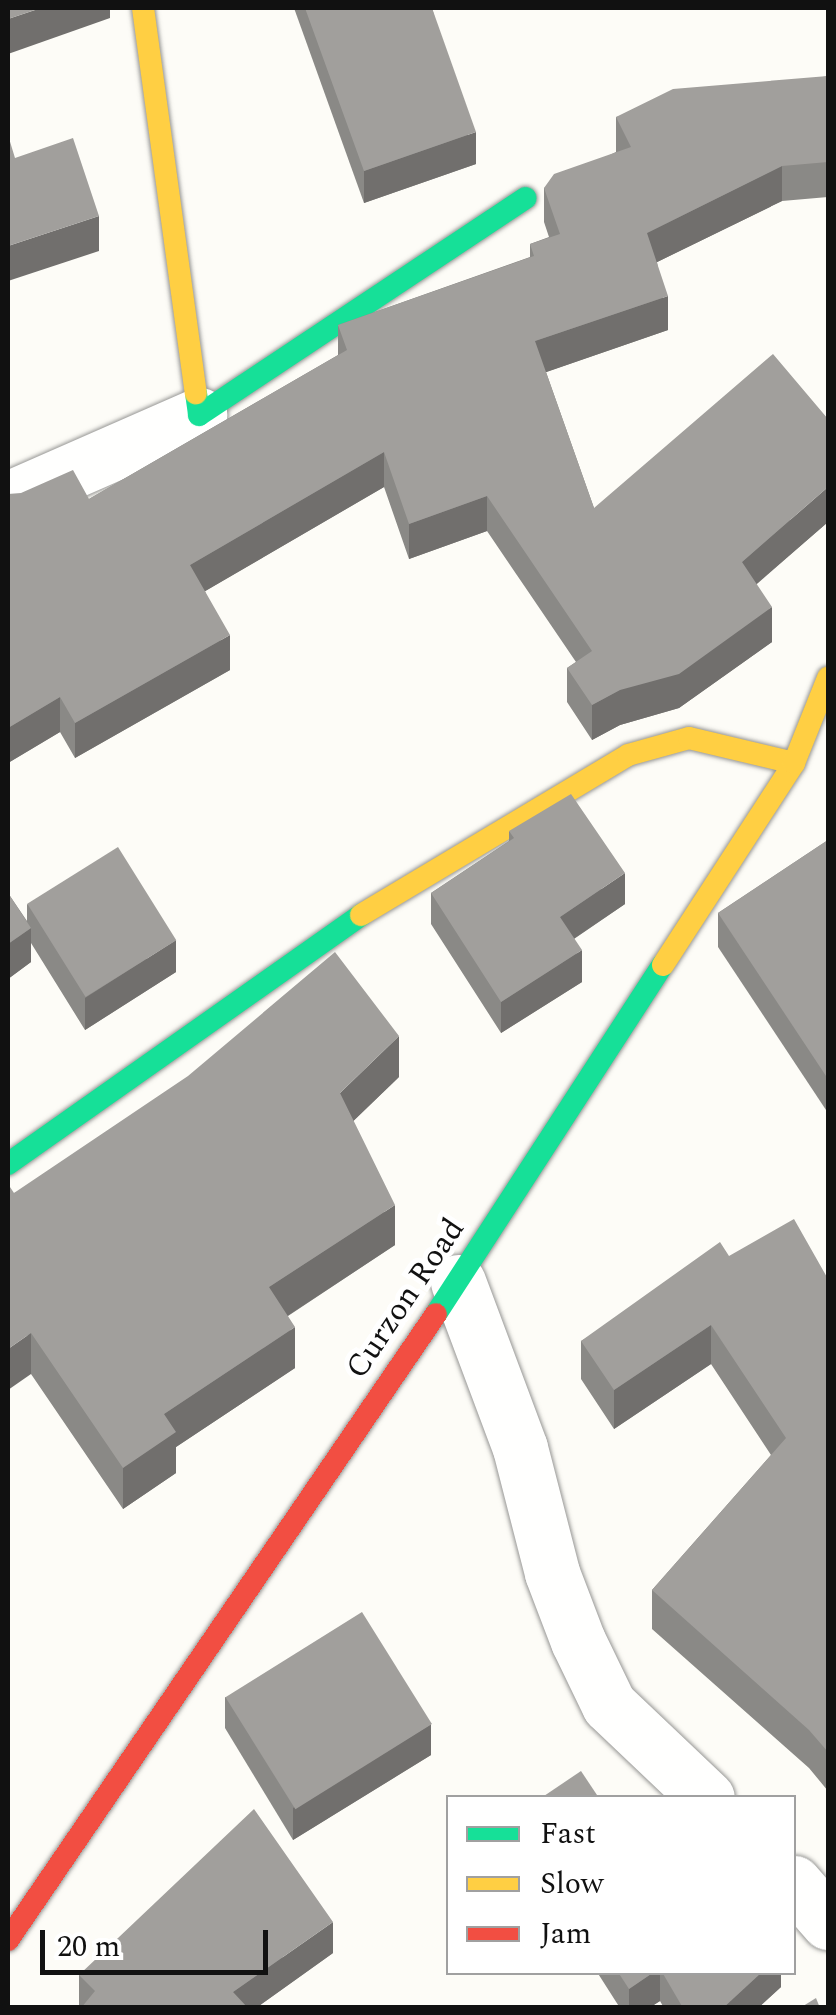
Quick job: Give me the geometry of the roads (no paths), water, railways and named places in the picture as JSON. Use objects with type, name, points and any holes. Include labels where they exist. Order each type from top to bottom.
[{"type":"street","points":[[143,8],[199,415]]},
{"type":"street","points":[[8,499],[199,415],[525,198]]},
{"type":"street","name":"Curzon Road","points":[[8,1940],[458,1282],[794,763],[828,678]]},
{"type":"street","points":[[8,1164],[361,915],[628,756],[690,738],[794,763]]},
{"type":"street","points":[[458,1282],[520,1448],[552,1573],[586,1657],[610,1705],[704,1795]]},
{"type":"street","points":[[796,1885],[828,1922]]}]
